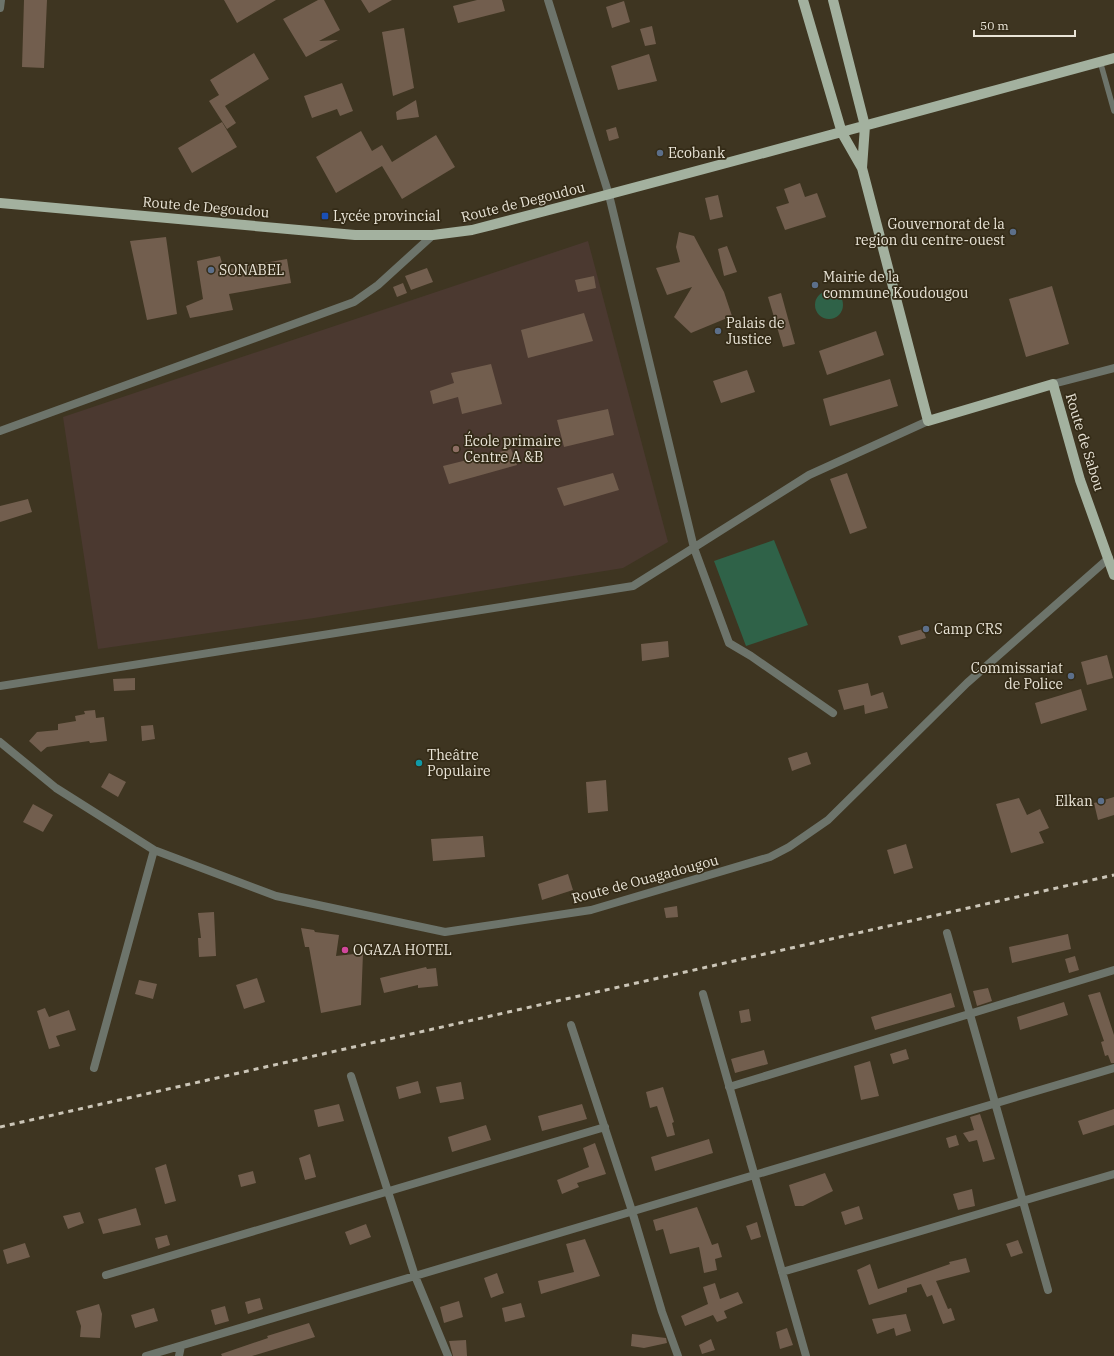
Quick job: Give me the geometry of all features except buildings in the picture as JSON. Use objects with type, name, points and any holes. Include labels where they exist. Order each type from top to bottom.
[{"type":"main road","points":[[803,0],[842,133],[862,168],[928,420],[1053,384]]},
{"type":"main road","points":[[833,0],[865,126],[862,168]]},
{"type":"main road","name":"Route de Degoudou","points":[[0,203],[355,235],[433,235],[472,230],[842,133],[1114,58]]},
{"type":"main road","name":"Route de Sabou","points":[[1053,384],[1080,480],[1114,575]]},
{"type":"street","points":[[0,8],[1,0]]},
{"type":"street","points":[[548,0],[609,195],[694,548],[729,643],[751,656],[833,713]]},
{"type":"street","points":[[0,431],[354,302],[378,285],[433,235]]},
{"type":"street","points":[[1053,384],[1114,368]]},
{"type":"street","points":[[0,686],[633,586],[809,475],[928,420]]},
{"type":"street","name":"Route de Ouagadougou","points":[[0,742],[56,788],[154,850],[276,896],[445,932],[591,910],[770,857],[789,847],[828,820],[967,683],[1109,558]]},
{"type":"street","points":[[94,1068],[154,850]]},
{"type":"street","points":[[947,933],[1048,1290]]},
{"type":"street","points":[[729,1087],[1114,970]]},
{"type":"street","points":[[703,994],[806,1356]]},
{"type":"street","points":[[571,1025],[632,1211],[662,1312],[678,1356]]},
{"type":"street","points":[[146,1356],[1114,1068]]},
{"type":"street","points":[[351,1076],[415,1276],[448,1356]]},
{"type":"street","points":[[106,1275],[605,1127]]},
{"type":"street","points":[[782,1272],[1114,1174]]},
{"type":"street","points":[[179,1356],[181,1346]]},
{"type":"lane","points":[[1100,62],[1114,111]]},
{"type":"shaded area","name":"École primaire Centre A &B","points":[[588,241],[668,542],[623,568],[314,618],[98,649],[63,417]]},
{"type":"green space","points":[[829,291],[839,295],[843,305],[839,315],[829,319],[819,315],[815,305],[819,295]]},
{"type":"green space","points":[[774,540],[808,625],[746,646],[714,561]]},
{"type":"railway","points":[[0,1127],[1114,875]]},
{"type":"place","name":"Ecobank","points":[[660,153]]},
{"type":"place","name":"Lycée provincial","points":[[325,216]]},
{"type":"place","name":"Gouvernorat de la region du centre-ouest","points":[[1013,232]]},
{"type":"place","name":"SONABEL","points":[[211,270]]},
{"type":"place","name":"Mairie de la commune Koudougou","points":[[815,285]]},
{"type":"place","name":"Palais de Justice","points":[[718,331]]},
{"type":"place","name":"École primaire Centre A &B","points":[[456,449]]},
{"type":"place","name":"Camp CRS","points":[[926,629]]},
{"type":"place","name":"Commissariat de Police","points":[[1071,676]]},
{"type":"place","name":"Theâtre Populaire","points":[[419,763]]},
{"type":"place","name":"Elkan","points":[[1101,801]]},
{"type":"place","name":"OGAZA HOTEL","points":[[345,950]]}]
